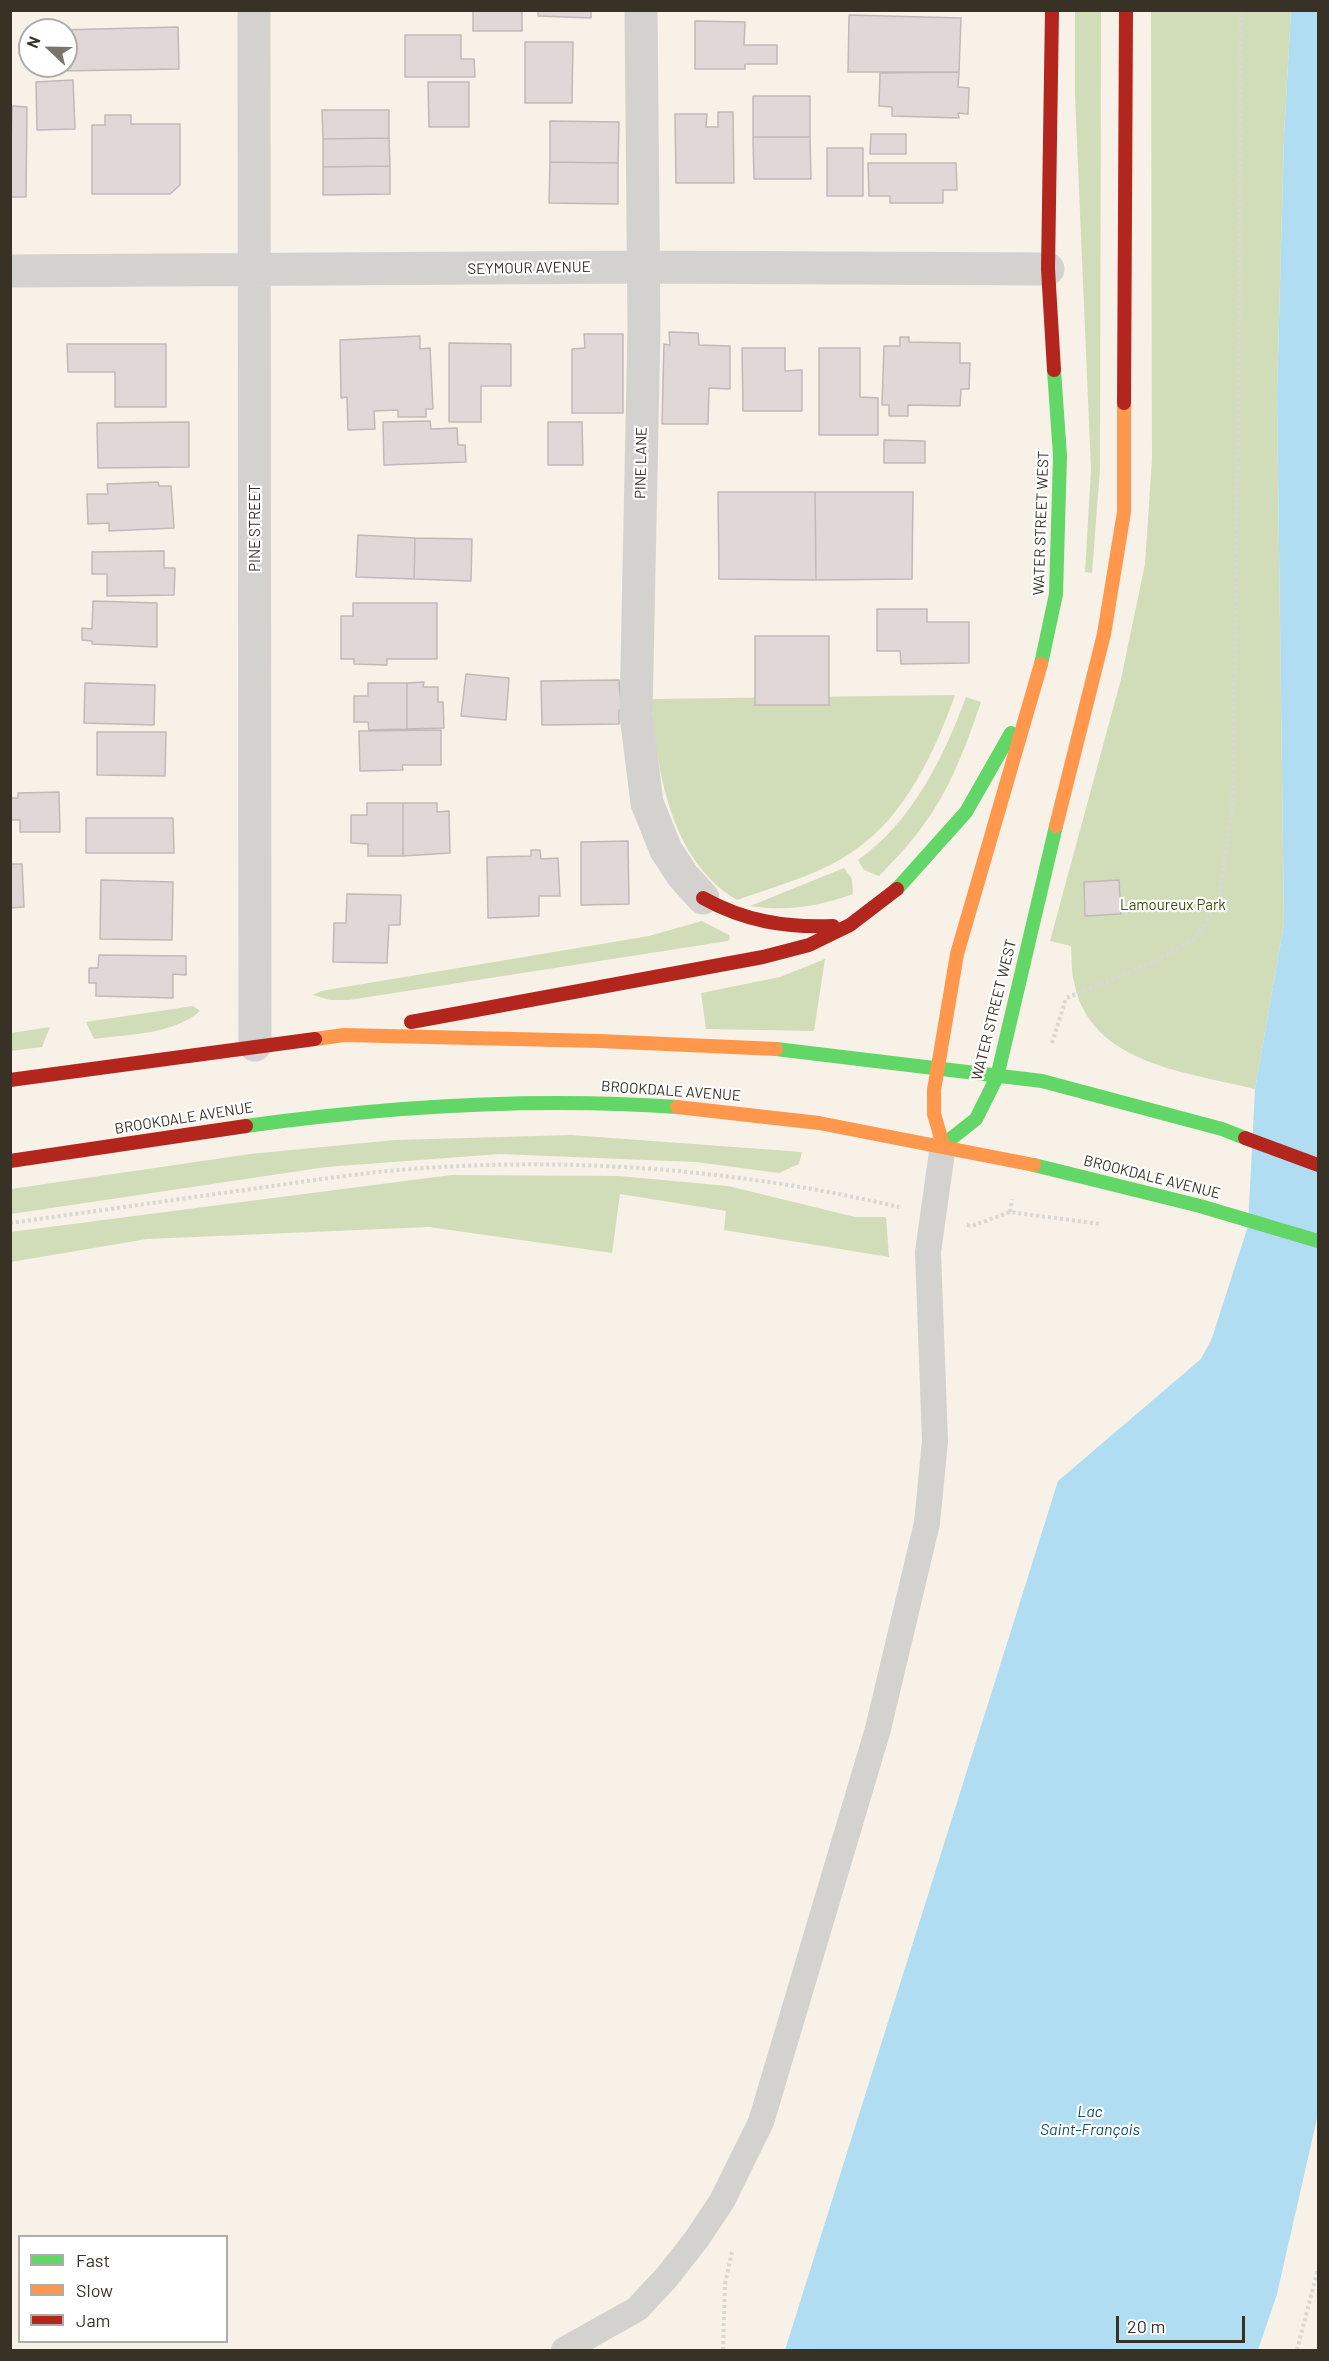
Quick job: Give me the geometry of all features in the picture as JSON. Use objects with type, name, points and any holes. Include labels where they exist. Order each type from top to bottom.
[{"type":"main road","name":"WATER STREET WEST","points":[[1052,10],[1048,268],[1060,456],[1059,555],[1053,612],[1036,690],[957,954],[936,1069],[934,1114],[943,1145],[976,1119],[997,1077],[1020,970],[1104,634],[1124,512],[1126,10]]},
{"type":"main road","points":[[10,1080],[255,1045],[345,1035],[764,957],[809,945],[850,925],[904,884],[966,812],[1036,690]]},
{"type":"main road","points":[[703,898],[723,911],[764,923],[797,928],[850,925]]},
{"type":"main road","points":[[345,1035],[599,1041],[788,1050],[1042,1081],[1222,1129],[1318,1165]]},
{"type":"main road","name":"BROOKDALE AVENUE","points":[[10,1161],[294,1118],[448,1105],[552,1101],[709,1108],[818,1121],[1020,1161],[1211,1208],[1318,1241]]},
{"type":"street","name":"PINE STREET","points":[[254,10],[255,1045]]},
{"type":"street","name":"PINE LANE","points":[[641,10],[644,340],[636,715],[647,803],[666,850],[683,876],[703,898]]},
{"type":"street","name":"SEYMOUR AVENUE","points":[[10,271],[642,267],[1048,268]]},
{"type":"lane","points":[[564,2350],[637,2309],[666,2278],[696,2240],[722,2201],[761,2122],[878,1729],[927,1523],[935,1441],[928,1252],[943,1145]]},
{"type":"path","points":[[1042,1081],[1066,998],[1147,965],[1191,942],[1213,913],[1220,892],[1233,800],[1239,328],[1240,10]]},
{"type":"path","points":[[1010,1212],[1020,1161]]},
{"type":"path","points":[[10,1224],[343,1176],[440,1167],[536,1164],[643,1168],[747,1179],[934,1215],[972,1226],[1010,1212],[1111,1226]]},
{"type":"path","points":[[1297,2350],[1318,2269]]},
{"type":"green space","points":[[1075,11],[1101,11],[1100,469],[1092,573],[1085,572],[1091,470],[1075,95]]},
{"type":"green space","name":"Lamoureux Park","points":[[1151,11],[1291,11],[1284,136],[1277,395],[1284,924],[1255,1089],[1173,1070],[1121,1048],[1100,1031],[1084,1010],[1073,978],[1071,946],[1050,941],[1121,679],[1145,564],[1152,460]]},
{"type":"green space","points":[[955,695],[928,759],[904,800],[873,836],[828,866],[737,900],[714,883],[696,862],[682,838],[663,784],[651,699]]},
{"type":"green space","points":[[966,697],[981,702],[953,775],[942,796],[916,835],[879,876],[864,870],[858,860],[895,827],[924,787],[947,742]]},
{"type":"green space","points":[[844,868],[852,879],[853,894],[803,907],[750,906]]},
{"type":"green space","points":[[702,921],[729,935],[728,941],[349,1000],[330,1000],[313,995],[321,991],[649,936]]},
{"type":"green space","points":[[825,959],[814,1031],[706,1029],[701,993],[780,977]]},
{"type":"green space","points":[[193,1006],[200,1011],[189,1019],[177,1025],[150,1032],[94,1039],[86,1022]]},
{"type":"green space","points":[[50,1027],[42,1047],[11,1051],[11,1033]]},
{"type":"green space","points":[[571,1135],[802,1152],[799,1164],[779,1173],[696,1162],[500,1154],[326,1167],[11,1214],[11,1189],[250,1154],[395,1140]]},
{"type":"green space","points":[[451,1175],[619,1176],[728,1186],[855,1217],[886,1217],[889,1257],[724,1230],[726,1211],[620,1194],[612,1253],[429,1227],[147,1239],[11,1262],[11,1232]]},
{"type":"water","name":"Lac Saint-François","points":[[1291,11],[1318,11],[1318,2114],[1277,2294],[1258,2350],[785,2350],[1058,1481],[1201,1359],[1212,1338],[1248,1226],[1255,1089],[1284,924],[1277,395],[1284,136]]},
{"type":"building","points":[[473,10],[522,10],[522,31],[473,31]]},
{"type":"building","points":[[538,10],[591,10],[591,18],[538,16]]},
{"type":"building","points":[[849,15],[961,18],[959,72],[848,72]]},
{"type":"building","points":[[695,21],[745,22],[744,45],[777,45],[777,64],[745,64],[745,69],[695,69]]},
{"type":"building","points":[[178,27],[179,69],[78,71],[78,30]]},
{"type":"building","points":[[405,35],[461,35],[461,59],[474,59],[475,77],[405,77]]},
{"type":"building","points":[[525,42],[573,42],[572,103],[525,103]]},
{"type":"building","points":[[959,72],[958,87],[969,88],[968,114],[958,113],[959,118],[892,116],[892,107],[879,106],[880,73]]},
{"type":"building","points":[[73,80],[75,129],[37,130],[36,82]]},
{"type":"building","points":[[428,82],[469,82],[469,127],[429,127]]},
{"type":"building","points":[[753,96],[810,96],[810,137],[753,137]]},
{"type":"building","points":[[12,106],[27,107],[26,197],[10,197]]},
{"type":"building","points":[[322,110],[389,110],[389,138],[323,139]]},
{"type":"building","points":[[718,112],[733,112],[734,183],[676,183],[675,114],[707,114],[706,127],[718,127]]},
{"type":"building","points":[[105,115],[131,115],[131,124],[180,124],[180,185],[170,194],[92,194],[92,125],[105,125]]},
{"type":"building","points":[[550,121],[619,122],[618,163],[550,162]]},
{"type":"building","points":[[871,134],[906,134],[906,154],[870,154]]},
{"type":"building","points":[[753,137],[810,137],[811,179],[754,179]]},
{"type":"building","points":[[389,138],[390,166],[323,167],[323,139]]},
{"type":"building","points":[[827,148],[863,148],[863,196],[827,196]]},
{"type":"building","points":[[550,162],[618,163],[618,204],[549,203]]},
{"type":"building","points":[[868,163],[956,163],[957,190],[943,190],[943,203],[890,203],[890,196],[869,196]]},
{"type":"building","points":[[390,166],[390,194],[323,195],[323,167]]},
{"type":"building","points":[[669,332],[698,333],[699,345],[730,346],[730,389],[709,388],[708,424],[662,424],[664,344],[670,345]]},
{"type":"building","points":[[584,334],[623,334],[623,413],[572,413],[572,349],[585,348]]},
{"type":"building","points":[[420,336],[420,349],[430,348],[433,409],[426,409],[426,417],[398,417],[398,410],[374,411],[375,429],[348,430],[347,397],[341,398],[340,340]]},
{"type":"building","points":[[900,337],[909,337],[909,342],[960,343],[960,363],[970,363],[969,389],[961,389],[960,406],[908,405],[908,416],[889,416],[889,405],[882,405],[884,346],[900,346]]},
{"type":"building","points":[[449,343],[511,344],[511,386],[481,386],[481,422],[449,422]]},
{"type":"building","points":[[67,344],[166,344],[166,407],[115,407],[115,372],[68,372]]},
{"type":"building","points":[[742,348],[785,348],[785,371],[802,370],[802,411],[743,411]]},
{"type":"building","points":[[819,348],[860,348],[860,397],[878,398],[878,435],[819,435]]},
{"type":"building","points":[[430,421],[431,429],[457,428],[458,445],[465,445],[466,462],[384,465],[383,422]]},
{"type":"building","points":[[189,422],[189,467],[98,468],[97,423]]},
{"type":"building","points":[[548,422],[582,422],[583,465],[548,465]]},
{"type":"building","points":[[884,440],[925,441],[925,463],[884,463]]},
{"type":"building","points":[[158,482],[159,486],[171,486],[174,528],[109,531],[109,523],[88,524],[87,494],[108,494],[107,484]]},
{"type":"building","points":[[718,492],[815,492],[816,580],[719,579]]},
{"type":"building","points":[[815,492],[913,492],[912,579],[816,580]]},
{"type":"building","points":[[358,535],[415,538],[414,579],[356,577]]},
{"type":"building","points":[[415,538],[472,539],[471,581],[414,579]]},
{"type":"building","points":[[164,551],[164,568],[175,568],[174,595],[107,596],[107,574],[92,574],[92,552]]},
{"type":"building","points":[[93,601],[157,603],[157,647],[92,644],[92,641],[82,640],[82,628],[92,629]]},
{"type":"building","points":[[353,603],[437,603],[437,659],[387,659],[387,665],[354,664],[354,659],[341,659],[341,616],[353,616]]},
{"type":"building","points":[[877,609],[927,609],[927,622],[969,622],[969,663],[901,664],[900,651],[877,651]]},
{"type":"building","points":[[755,636],[829,636],[829,705],[755,705]]},
{"type":"building","points":[[466,674],[509,678],[506,720],[461,716]]},
{"type":"building","points":[[619,680],[620,696],[628,695],[628,710],[619,710],[619,724],[542,725],[541,681]]},
{"type":"building","points":[[424,682],[423,687],[438,687],[438,702],[443,702],[444,728],[407,729],[407,683]]},
{"type":"building","points":[[85,683],[155,685],[154,725],[84,723]]},
{"type":"building","points":[[368,683],[407,683],[407,729],[369,730],[368,722],[354,722],[354,696],[368,696]]},
{"type":"building","points":[[441,730],[441,765],[402,765],[403,770],[360,771],[359,731]]},
{"type":"building","points":[[97,732],[166,732],[165,776],[97,775]]},
{"type":"building","points":[[59,792],[60,832],[20,832],[20,820],[10,820],[10,798],[18,798],[18,793]]},
{"type":"building","points":[[367,803],[403,803],[403,856],[368,856],[368,844],[351,843],[351,815],[367,815]]},
{"type":"building","points":[[403,803],[437,803],[437,812],[449,811],[450,853],[403,856]]},
{"type":"building","points":[[86,818],[173,818],[174,853],[86,853]]},
{"type":"building","points":[[628,841],[629,904],[581,905],[581,842]]},
{"type":"building","points":[[531,850],[540,850],[541,859],[558,858],[560,896],[539,896],[539,916],[488,918],[487,857],[531,856]]},
{"type":"building","points":[[10,864],[22,864],[24,907],[10,908]]},
{"type":"building","points":[[101,880],[173,882],[172,940],[100,939]]},
{"type":"building","points":[[1119,880],[1121,914],[1085,916],[1084,882]]},
{"type":"building","points":[[347,894],[401,895],[400,925],[389,925],[387,963],[333,962],[334,923],[346,923]]},
{"type":"building","points":[[99,955],[186,956],[186,975],[173,974],[173,998],[96,996],[96,983],[89,983],[89,968],[98,968]]},
{"type":"traffic: fast","points":[[1041,664],[1056,594],[1060,456],[1054,370]]},
{"type":"traffic: fast","points":[[897,889],[966,812],[1011,733]]},
{"type":"traffic: fast","points":[[943,1145],[976,1119],[997,1077],[1056,826]]},
{"type":"traffic: fast","points":[[776,1049],[1042,1081],[1222,1129],[1245,1138]]},
{"type":"traffic: fast","points":[[246,1126],[354,1113],[461,1105],[569,1103],[677,1107]]},
{"type":"traffic: fast","points":[[1034,1165],[1200,1206],[1318,1241]]},
{"type":"traffic: slow","points":[[1056,826],[1104,634],[1124,512],[1124,403]]},
{"type":"traffic: slow","points":[[943,1145],[934,1114],[934,1090],[957,954],[1041,664]]},
{"type":"traffic: slow","points":[[315,1039],[344,1035],[599,1041],[776,1049]]},
{"type":"traffic: slow","points":[[677,1107],[819,1123],[1034,1165]]},
{"type":"traffic: jam","points":[[1052,10],[1048,269],[1054,370]]},
{"type":"traffic: jam","points":[[1124,403],[1126,10]]},
{"type":"traffic: jam","points":[[411,1022],[763,957],[809,945],[850,925],[897,889]]},
{"type":"traffic: jam","points":[[703,898],[734,912],[766,921],[799,926],[833,926]]},
{"type":"traffic: jam","points":[[10,1080],[315,1039]]},
{"type":"traffic: jam","points":[[10,1161],[246,1126]]},
{"type":"traffic: jam","points":[[1245,1138],[1318,1165]]}]
